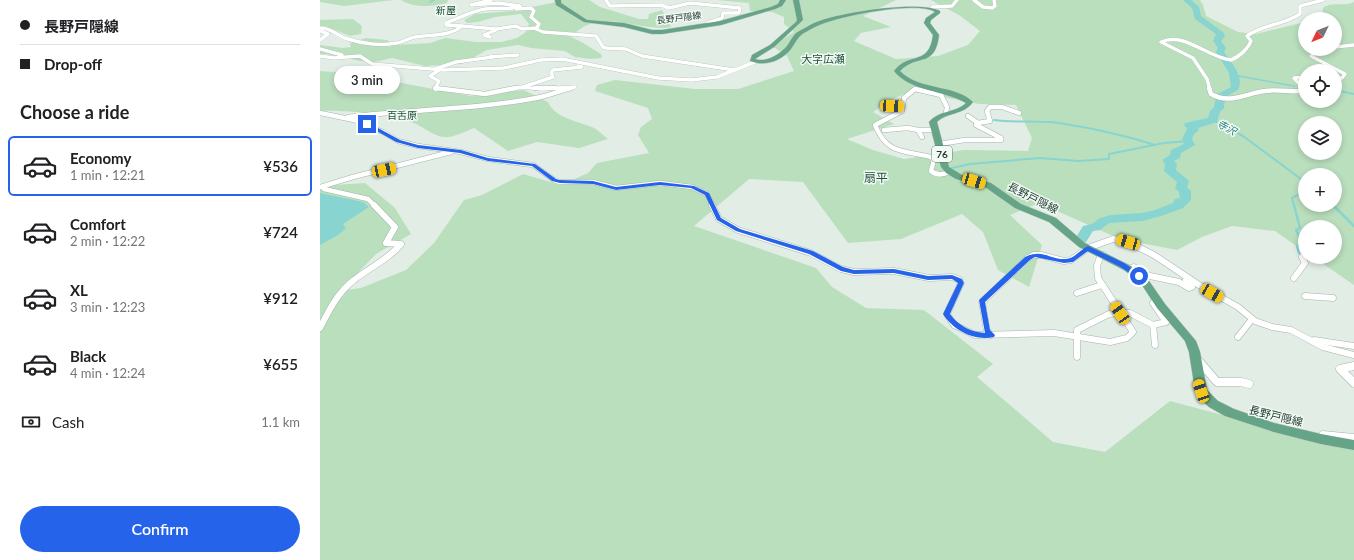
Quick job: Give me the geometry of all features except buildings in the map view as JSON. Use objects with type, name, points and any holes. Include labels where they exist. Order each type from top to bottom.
[{"type":"main road","name":"長野戸隠線","points":[[558,0],[557,2],[561,6],[582,20],[624,25],[652,32],[709,25],[773,8],[780,5],[783,0]]},
{"type":"main road","points":[[796,0],[800,20],[772,46],[752,58],[755,62],[767,61],[777,56],[790,46],[797,36],[829,20],[904,3],[919,3],[932,7]]},
{"type":"main road","name":"76","points":[[932,7],[938,11],[928,20],[928,24],[936,36],[934,50],[927,56],[903,66],[897,71],[902,76],[916,83],[970,102],[965,107],[946,113],[932,124],[945,167],[949,172]]},
{"type":"main road","name":"長野戸隠線","points":[[949,172],[959,177],[990,186],[1014,203],[1056,223],[1071,237],[1088,248],[1129,269],[1146,284],[1188,337],[1195,355],[1198,381],[1201,391],[1204,396],[1215,406],[1244,419],[1338,443],[1354,445]]},
{"type":"street","points":[[491,0],[471,5],[475,6],[502,2],[520,6],[518,8],[480,10],[446,25],[497,29]]},
{"type":"street","points":[[606,0],[610,6],[661,6],[669,8],[690,3],[740,8],[739,13],[723,13],[722,18],[708,23],[709,25]]},
{"type":"street","points":[[932,7],[952,6],[957,0]]},
{"type":"street","points":[[974,0],[987,8],[994,7],[994,0]]},
{"type":"street","points":[[1298,91],[1262,91],[1234,99],[1223,99],[1211,94],[1207,79],[1193,58],[1161,42],[1167,39],[1174,39],[1221,58],[1233,59],[1250,44],[1251,41],[1247,36],[1252,30],[1289,20],[1300,14],[1300,6],[1323,0]]},
{"type":"street","points":[[502,8],[508,10],[531,8],[534,11],[531,17],[539,24],[537,28]]},
{"type":"street","points":[[320,30],[328,28],[347,38],[375,44],[398,42],[413,37],[446,34],[456,31],[462,26]]},
{"type":"street","points":[[490,37],[484,34],[497,29],[516,26],[522,29],[537,28],[543,32],[553,34],[596,36],[603,47],[626,49],[634,54],[642,56],[702,64],[713,68],[738,70]]},
{"type":"street","points":[[320,30],[328,34],[320,40]]},
{"type":"street","points":[[438,39],[446,34]]},
{"type":"street","points":[[1342,46],[1354,45]]},
{"type":"street","points":[[320,49],[344,56]]},
{"type":"street","points":[[434,70],[456,62],[519,54],[518,64]]},
{"type":"street","points":[[320,56],[334,58],[344,56],[360,56],[372,64],[434,70],[504,68],[518,64],[556,59],[658,78],[690,80],[717,77],[755,62]]},
{"type":"street","points":[[1311,56],[1326,64]]},
{"type":"street","points":[[486,57],[493,57]]},
{"type":"street","points":[[439,70],[430,76],[439,81],[435,89],[485,94],[523,87],[553,77],[551,73],[553,70],[582,67],[574,65],[576,63]]},
{"type":"street","points":[[343,117],[388,112],[470,107],[536,98],[575,87],[542,89],[523,87]]},
{"type":"street","points":[[946,113],[947,107],[941,95],[915,89],[905,96],[902,111],[875,126],[885,145],[908,153],[931,156],[934,160],[931,171],[934,174],[940,175],[949,172]]},
{"type":"street","points":[[883,106],[902,106]]},
{"type":"street","points":[[978,123],[990,121],[987,111],[990,107],[1002,106],[1019,113]]},
{"type":"street","points":[[320,114],[343,117],[367,124],[398,141],[418,146],[453,151],[488,159],[533,165],[554,180],[560,182],[593,182],[616,188],[660,183],[677,184],[697,189],[707,194],[719,219],[729,226],[811,253],[841,269],[854,272],[894,271],[928,278],[952,277],[960,280],[961,283],[947,314],[950,320],[961,329],[975,335],[1054,333],[1076,338],[1110,342],[1127,338],[1133,332],[1098,278],[1097,266],[1100,257],[1103,255]]},
{"type":"street","points":[[939,144],[965,140],[1001,140],[1001,138],[992,132],[976,125],[978,123],[968,116]]},
{"type":"street","points":[[884,130],[908,128],[918,130],[934,130]]},
{"type":"street","points":[[918,130],[922,137]]},
{"type":"street","points":[[321,187],[345,178],[423,161],[453,151]]},
{"type":"street","points":[[320,328],[330,308],[353,281],[391,255],[401,244],[386,243],[395,227],[394,224],[368,199],[321,187]]},
{"type":"street","points":[[991,335],[987,331],[982,302],[1028,258],[1034,255],[1041,255],[1064,261],[1071,260],[1088,248],[1113,238],[1124,241],[1154,255],[1184,276],[1238,307],[1252,318],[1272,327],[1291,330],[1323,347],[1354,355]]},
{"type":"street","points":[[1294,278],[1304,264]]},
{"type":"street","points":[[1129,269],[1134,267],[1150,276],[1179,282],[1190,288],[1192,287],[1182,276],[1184,276]]},
{"type":"street","points":[[1077,293],[1102,285]]},
{"type":"street","points":[[1306,296],[1333,298]]},
{"type":"street","points":[[1077,357],[1076,330],[1109,314],[1120,313],[1130,313],[1153,325],[1166,322],[1153,303],[1158,300]]},
{"type":"street","points":[[1238,337],[1252,318]]},
{"type":"street","points":[[1153,325],[1155,345]]},
{"type":"street","points":[[1304,338],[1326,343],[1354,346]]},
{"type":"street","points":[[1195,355],[1206,371],[1217,382],[1250,384]]},
{"type":"street","points":[[1354,366],[1340,369],[1354,383]]},
{"type":"street","points":[[1311,436],[1320,435],[1354,438]]},
{"type":"green space","points":[[320,0],[394,0],[344,6],[320,2]]},
{"type":"green space","points":[[401,0],[448,0],[447,3],[417,6]]},
{"type":"green space","points":[[556,0],[589,0],[600,7],[639,19],[648,19],[649,14],[662,10],[671,27],[645,27],[607,21],[594,23],[583,28],[571,37],[601,54],[602,58],[590,59],[575,57],[565,51],[531,48],[518,45],[487,50],[462,64],[425,66],[392,58],[370,63],[320,54],[320,45],[343,48],[351,47],[350,43],[366,38],[387,40],[395,45],[430,43],[445,38],[476,42],[502,42],[517,38],[526,32],[529,24],[521,14],[495,17],[478,22],[467,23],[464,20],[475,14],[512,11],[557,2]]},
{"type":"green space","points":[[717,0],[896,0],[863,16],[891,27],[861,33],[854,41],[896,59],[938,56],[968,45],[980,31],[959,15],[931,0],[1200,0],[1206,16],[1238,32],[1256,34],[1298,24],[1298,56],[1342,56],[1342,12],[1322,12],[1323,8],[1334,4],[1354,2],[1354,285],[1323,264],[1342,264],[1342,220],[1298,220],[1298,247],[1275,231],[1232,226],[1202,237],[1177,250],[1120,239],[1039,203],[1010,215],[1042,245],[1029,287],[998,270],[983,232],[962,214],[901,239],[848,243],[803,182],[749,179],[694,226],[816,268],[832,287],[866,308],[924,310],[993,364],[977,377],[1053,442],[1105,452],[1170,401],[1354,450],[1354,560],[320,560],[320,188],[335,185],[365,183],[395,208],[411,234],[376,254],[340,291],[361,288],[406,270],[434,243],[464,200],[482,195],[523,174],[561,185],[588,173],[597,163],[649,153],[638,135],[641,127],[652,119],[648,108],[595,91],[597,85],[615,80],[695,89],[738,89],[794,71],[787,56],[772,46],[794,32],[784,24],[784,17],[772,12],[750,11],[749,3]],"holes":[[[912,91],[979,104],[1016,105],[1032,138],[1028,151],[964,150],[904,159],[873,150],[847,139],[894,124],[873,112],[892,99]]]},
{"type":"green space","points":[[353,19],[362,26],[361,34],[350,36],[325,26],[320,27],[320,20]]},
{"type":"green space","points":[[357,68],[355,78],[380,79],[471,96],[524,90],[548,102],[557,113],[596,129],[608,139],[579,148],[537,142],[508,151],[474,128],[455,136],[443,137],[438,136],[414,123],[393,117],[355,112],[320,111],[320,71],[335,72]]},
{"type":"water","points":[[320,193],[363,202],[369,207],[343,224],[346,228],[338,235],[320,245]]},
{"type":"waterway","points":[[430,2],[434,0]]},
{"type":"waterway","points":[[1081,239],[1086,234],[1088,229],[1096,227],[1105,220],[1143,217],[1162,212],[1179,205],[1179,202],[1185,200],[1185,191],[1181,188],[1183,181],[1170,171],[1171,164],[1168,160],[1176,156],[1175,152],[1190,145],[1187,139],[1190,132],[1194,130],[1189,125],[1197,125],[1213,120],[1215,111],[1219,108],[1220,96],[1235,88],[1236,83],[1233,73],[1229,64],[1220,52],[1222,48],[1217,41],[1221,36],[1220,33],[1198,17],[1195,7],[1187,0]]},
{"type":"waterway","points":[[1233,75],[1294,86]]},
{"type":"waterway","points":[[1342,91],[1354,94]]},
{"type":"waterway","points":[[994,120],[1059,123],[1107,132],[1155,145]]},
{"type":"waterway","name":"寺沢","points":[[1213,120],[1243,136],[1298,177]]},
{"type":"waterway","points":[[1155,145],[1189,141]]},
{"type":"waterway","points":[[952,168],[970,164],[1040,158],[1078,161],[1109,159],[1109,154],[1155,145]]},
{"type":"waterway","points":[[1294,206],[1292,198],[1298,195]]},
{"type":"waterway","points":[[1294,205],[1298,220]]},
{"type":"waterway","name":"寺沢","points":[[1340,212],[1354,226]]},
{"type":"waterway","points":[[1298,229],[1296,230],[1298,234]]},
{"type":"waterway","points":[[1298,245],[1298,250]]},
{"type":"district","name":"新屋","points":[[446,10]]},
{"type":"district","name":"大字広瀬","points":[[823,59]]},
{"type":"district","name":"百舌原","points":[[402,115]]},
{"type":"district","name":"扇平","points":[[876,178]]},
{"type":"route","points":[[367,124],[398,141],[418,146],[461,152],[488,159],[522,162],[533,165],[554,180],[560,182],[593,182],[616,188],[660,183],[677,184],[702,190],[711,199],[715,213],[719,219],[729,226],[811,253],[841,269],[854,272],[883,270],[894,271],[928,278],[945,279],[952,277],[960,280],[961,283],[947,314],[954,325],[975,335],[991,335],[987,331],[982,302],[1028,258],[1034,255],[1041,255],[1064,261],[1071,260],[1088,248],[1122,264],[1139,276]]}]
